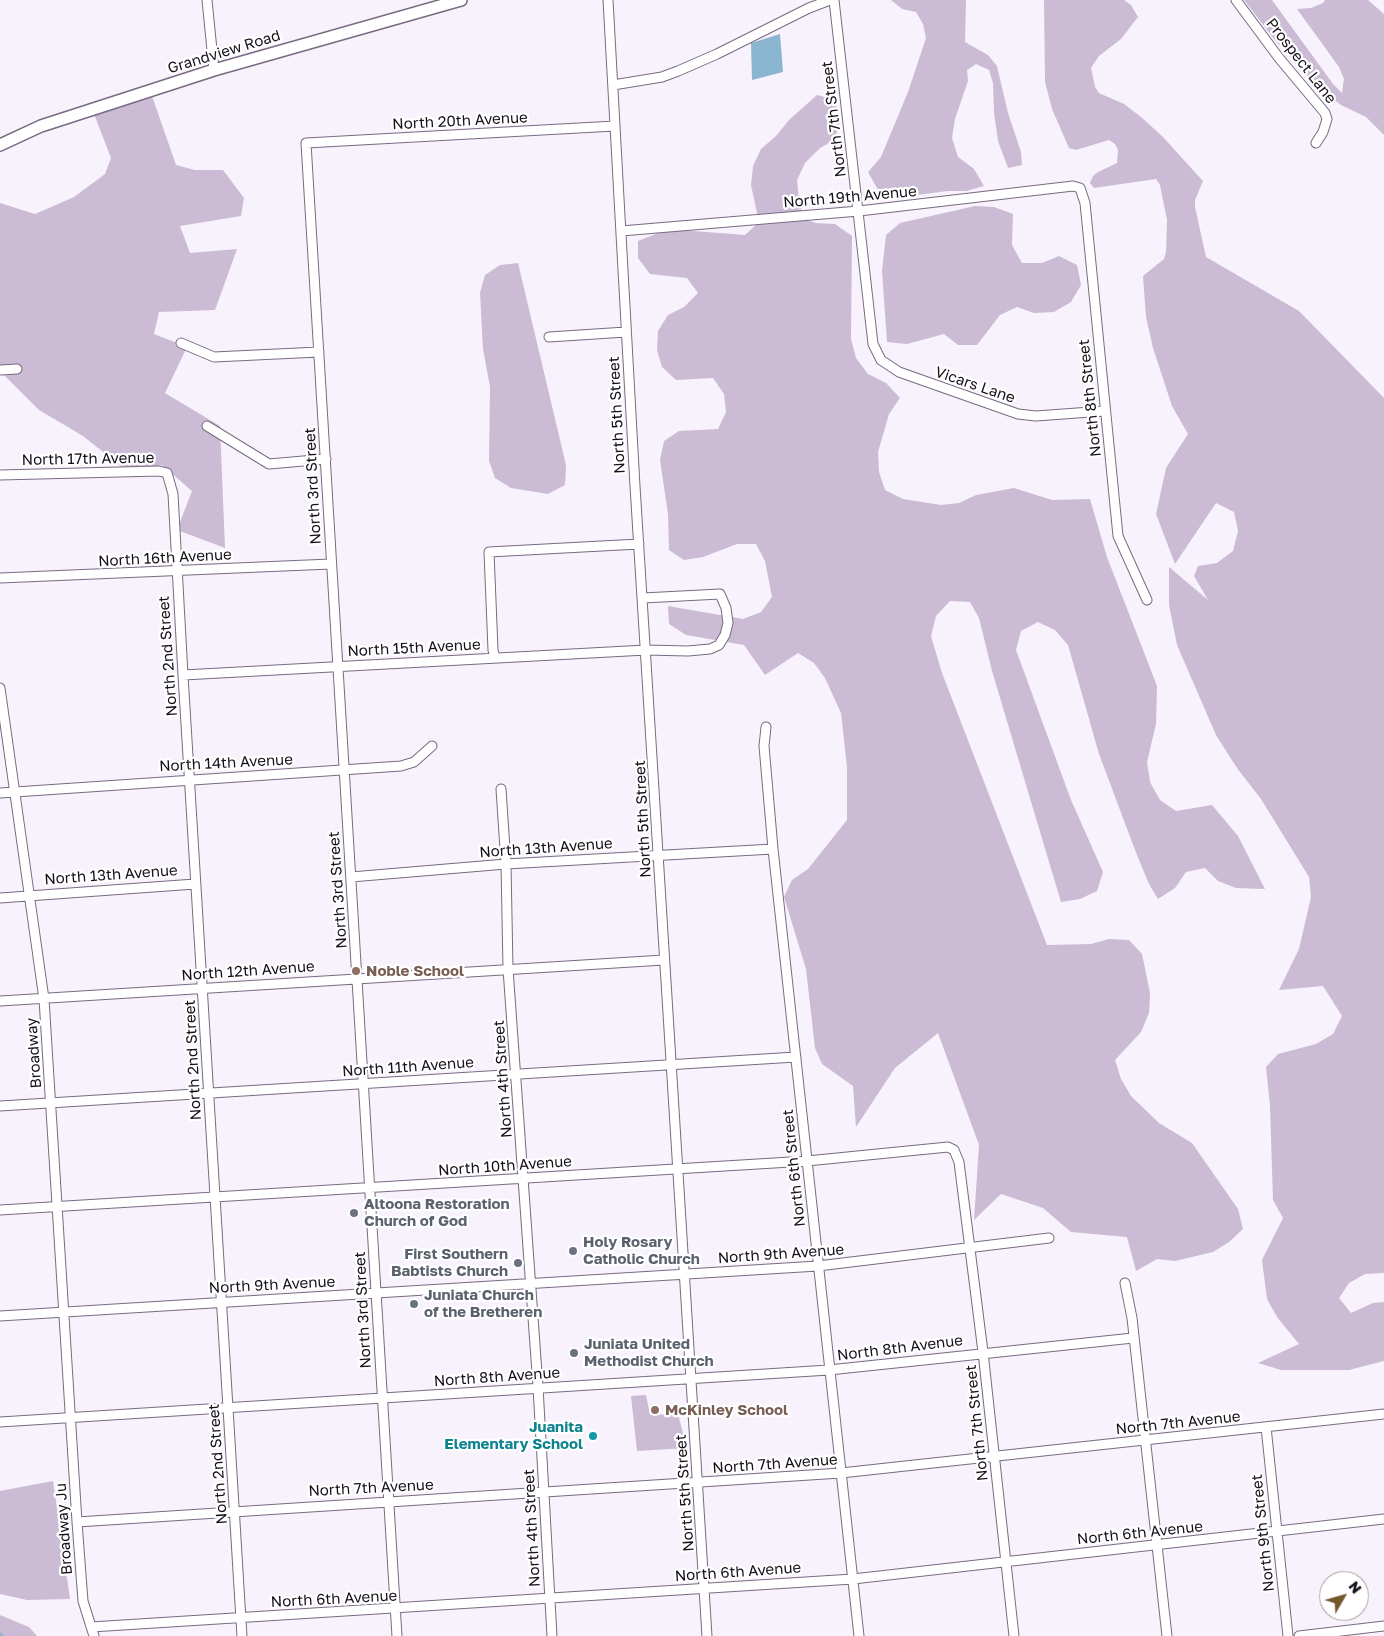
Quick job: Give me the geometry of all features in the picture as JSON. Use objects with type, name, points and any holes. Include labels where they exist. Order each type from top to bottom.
[{"type":"main road","name":"Grandview Road","points":[[0,145],[41,126],[214,70],[461,0]]},
{"type":"street","points":[[206,0],[214,70]]},
{"type":"street","name":"North 5th Street","points":[[608,0],[664,960],[707,1636]]},
{"type":"street","points":[[613,85],[662,76],[678,71],[717,54],[809,8],[830,0]]},
{"type":"street","name":"North 7th Street","points":[[834,0],[876,353]]},
{"type":"street","name":"Prospect Lane","points":[[1236,0],[1279,58],[1325,113],[1327,119],[1323,132],[1316,142]]},
{"type":"street","name":"North 20th Avenue","points":[[306,143],[615,126]]},
{"type":"street","name":"North 3rd Street","points":[[306,143],[397,1636]]},
{"type":"street","name":"North 19th Avenue","points":[[621,231],[859,211],[1073,186],[1080,188]]},
{"type":"street","name":"North 8th Street","points":[[1080,188],[1084,203],[1118,536],[1147,600]]},
{"type":"street","points":[[549,337],[626,332]]},
{"type":"street","points":[[181,343],[220,357],[319,352]]},
{"type":"street","name":"Vicars Lane","points":[[876,353],[888,367],[899,372],[1018,414],[1036,416],[1104,411]]},
{"type":"street","points":[[0,370],[17,369]]},
{"type":"street","points":[[207,426],[269,464],[326,460]]},
{"type":"street","name":"North 17th Avenue","points":[[0,476],[147,470],[167,473],[171,482]]},
{"type":"street","name":"North 2nd Street","points":[[171,482],[174,505],[208,1092],[236,1510],[242,1636]]},
{"type":"street","points":[[495,658],[489,552],[639,544]]},
{"type":"street","name":"North 16th Avenue","points":[[0,578],[331,564]]},
{"type":"street","name":"North 15th Avenue","points":[[183,675],[646,650],[688,651],[710,649],[719,645],[728,623],[726,608],[720,594],[643,598]]},
{"type":"street","name":"Broadway","points":[[0,688],[44,998],[70,1418]]},
{"type":"street","name":"North 6th Street","points":[[766,727],[764,746],[773,849],[859,1636]]},
{"type":"street","name":"North 14th Avenue","points":[[0,793],[190,778],[401,766],[414,762],[432,746]]},
{"type":"street","name":"North 4th Street","points":[[501,789],[506,864],[508,969],[517,1073],[529,1283],[538,1387],[552,1636]]},
{"type":"street","name":"North 13th Avenue","points":[[351,877],[506,864],[773,849]]},
{"type":"street","name":"North 13th Avenue","points":[[0,898],[30,894],[195,884]]},
{"type":"street","name":"North 12th Avenue","points":[[0,1001],[664,960]]},
{"type":"street","name":"North 11th Avenue","points":[[0,1106],[517,1073],[796,1058]]},
{"type":"street","name":"North 10th Avenue","points":[[0,1210],[807,1161],[942,1147],[954,1150]]},
{"type":"street","name":"North 7th Street","points":[[954,1150],[959,1162],[983,1352],[1014,1636]]},
{"type":"street","name":"North 9th Avenue","points":[[0,1316],[818,1266],[1049,1238]]},
{"type":"street","points":[[1125,1283],[1132,1318],[1167,1636]]},
{"type":"street","name":"North 8th Avenue","points":[[0,1422],[830,1370],[983,1352],[1133,1338]]},
{"type":"street","name":"North 7th Avenue","points":[[77,1522],[236,1510],[841,1473],[1384,1414]]},
{"type":"street","name":"Broadway Ju","points":[[70,1418],[83,1601],[92,1631]]},
{"type":"street","name":"North 9th Street","points":[[1266,1427],[1288,1636]]},
{"type":"street","name":"North 6th Avenue","points":[[92,1631],[241,1618],[852,1579],[1384,1519]]},
{"type":"street","points":[[1299,1636],[1384,1626]]},
{"type":"shaded area","points":[[891,0],[966,0],[965,42],[988,55],[997,66],[1008,113],[1021,152],[1022,165],[1008,168],[998,141],[993,83],[989,70],[976,64],[967,70],[968,81],[955,119],[952,138],[958,157],[974,169],[984,186],[966,191],[948,191],[893,198],[877,188],[868,172],[881,157],[908,92],[926,38],[923,24],[916,12],[902,9]]},
{"type":"shaded area","points":[[1044,0],[1124,0],[1131,5],[1138,17],[1121,39],[1099,56],[1091,68],[1095,87],[1099,93],[1124,104],[1141,117],[1162,136],[1203,181],[1195,200],[1195,207],[1206,257],[1299,311],[1384,398],[1384,1273],[1365,1274],[1349,1283],[1339,1298],[1351,1313],[1373,1303],[1384,1302],[1384,1361],[1349,1370],[1281,1370],[1258,1363],[1299,1344],[1277,1317],[1267,1299],[1262,1260],[1283,1218],[1273,1200],[1270,1106],[1266,1067],[1278,1054],[1316,1044],[1333,1034],[1342,1016],[1323,986],[1279,990],[1299,949],[1311,897],[1309,877],[1261,799],[1237,768],[1216,735],[1177,645],[1169,605],[1169,567],[1208,600],[1194,576],[1198,566],[1217,563],[1233,551],[1238,531],[1234,512],[1216,503],[1175,564],[1156,514],[1166,468],[1188,434],[1172,406],[1153,348],[1146,317],[1143,276],[1164,259],[1166,252],[1167,220],[1160,185],[1156,179],[1094,188],[1090,183],[1093,176],[1098,172],[1117,163],[1118,150],[1115,144],[1109,140],[1076,150],[1069,148],[1052,109],[1045,82]]},
{"type":"shaded area","points":[[1244,0],[1272,0],[1333,84],[1342,93],[1344,79],[1339,67],[1297,9],[1311,8],[1323,3],[1325,0],[1368,0],[1384,14],[1384,135],[1366,117],[1341,105],[1318,88],[1274,39]]},
{"type":"shaded area","points":[[151,93],[176,165],[195,170],[223,170],[244,198],[241,216],[180,226],[190,253],[237,249],[215,310],[159,312],[154,334],[187,347],[165,393],[220,426],[225,548],[177,530],[192,491],[162,465],[131,474],[83,436],[39,410],[0,371],[0,203],[35,214],[74,197],[105,174],[111,158],[94,114]]},
{"type":"shaded area","points":[[817,95],[835,100],[840,120],[835,139],[819,149],[805,163],[797,180],[799,200],[804,219],[816,223],[835,224],[852,236],[851,339],[856,358],[868,374],[886,383],[900,398],[889,414],[878,452],[879,472],[885,490],[903,499],[941,505],[959,503],[976,495],[1014,488],[1052,500],[1090,499],[1107,557],[1157,686],[1156,724],[1147,762],[1150,782],[1160,800],[1176,811],[1212,805],[1238,836],[1265,889],[1236,888],[1218,881],[1205,868],[1186,872],[1175,888],[1158,899],[1149,884],[1135,850],[1099,754],[1068,645],[1055,630],[1038,622],[1021,631],[1016,650],[1071,800],[1103,872],[1097,891],[1080,899],[1061,902],[992,671],[979,618],[970,602],[950,601],[936,616],[931,636],[942,673],[1047,945],[1091,944],[1109,939],[1129,940],[1142,954],[1150,993],[1149,1013],[1141,1032],[1115,1060],[1121,1079],[1131,1096],[1159,1123],[1192,1143],[1238,1209],[1243,1229],[1229,1242],[1213,1252],[1175,1261],[1157,1259],[1136,1271],[1127,1237],[1071,1232],[1043,1208],[1001,1194],[974,1220],[979,1145],[938,1033],[895,1068],[856,1127],[853,1086],[822,1064],[815,1048],[806,969],[784,897],[792,880],[808,869],[847,820],[847,767],[841,713],[825,678],[814,663],[798,653],[765,675],[744,645],[686,635],[669,624],[668,606],[743,619],[761,612],[772,597],[765,561],[756,544],[737,544],[703,557],[684,560],[669,550],[668,514],[660,460],[664,441],[679,431],[718,429],[726,412],[724,394],[713,378],[676,380],[662,367],[657,350],[658,331],[668,315],[684,307],[698,293],[687,278],[650,274],[638,258],[638,241],[668,229],[745,235],[759,222],[751,185],[753,166],[761,149]]},
{"type":"shaded area","points":[[975,206],[994,207],[1013,214],[1012,245],[1022,263],[1042,263],[1059,256],[1077,265],[1081,285],[1071,302],[1054,312],[1034,313],[1017,307],[1000,315],[977,345],[958,345],[944,334],[907,344],[887,342],[882,271],[886,235],[900,223]]},
{"type":"shaded area","points":[[518,263],[566,465],[565,485],[548,494],[511,488],[495,478],[489,461],[490,387],[483,349],[480,293],[485,275],[500,265]]},
{"type":"shaded area","points":[[646,1395],[650,1415],[678,1414],[687,1448],[637,1451],[631,1396]]},
{"type":"shaded area","points":[[53,1481],[70,1599],[27,1600],[0,1594],[0,1491]]},
{"type":"shaded area","points":[[0,1615],[29,1627],[37,1636],[0,1636]]},
{"type":"water","points":[[780,34],[783,72],[752,80],[751,43]]},
{"type":"place","name":"Noble School","points":[[356,971]]},
{"type":"place","name":"Altoona Restoration Church of God","points":[[354,1213]]},
{"type":"place","name":"Holy Rosary Catholic Church","points":[[573,1251]]},
{"type":"place","name":"First Southern Babtists Church","points":[[518,1263]]},
{"type":"place","name":"Juniata Church of the Bretheren","points":[[414,1304]]},
{"type":"place","name":"Juniata United Methodist Church","points":[[574,1353]]},
{"type":"place","name":"McKinley School","points":[[655,1410]]},
{"type":"place","name":"Juanita Elementary School","points":[[593,1436]]}]
